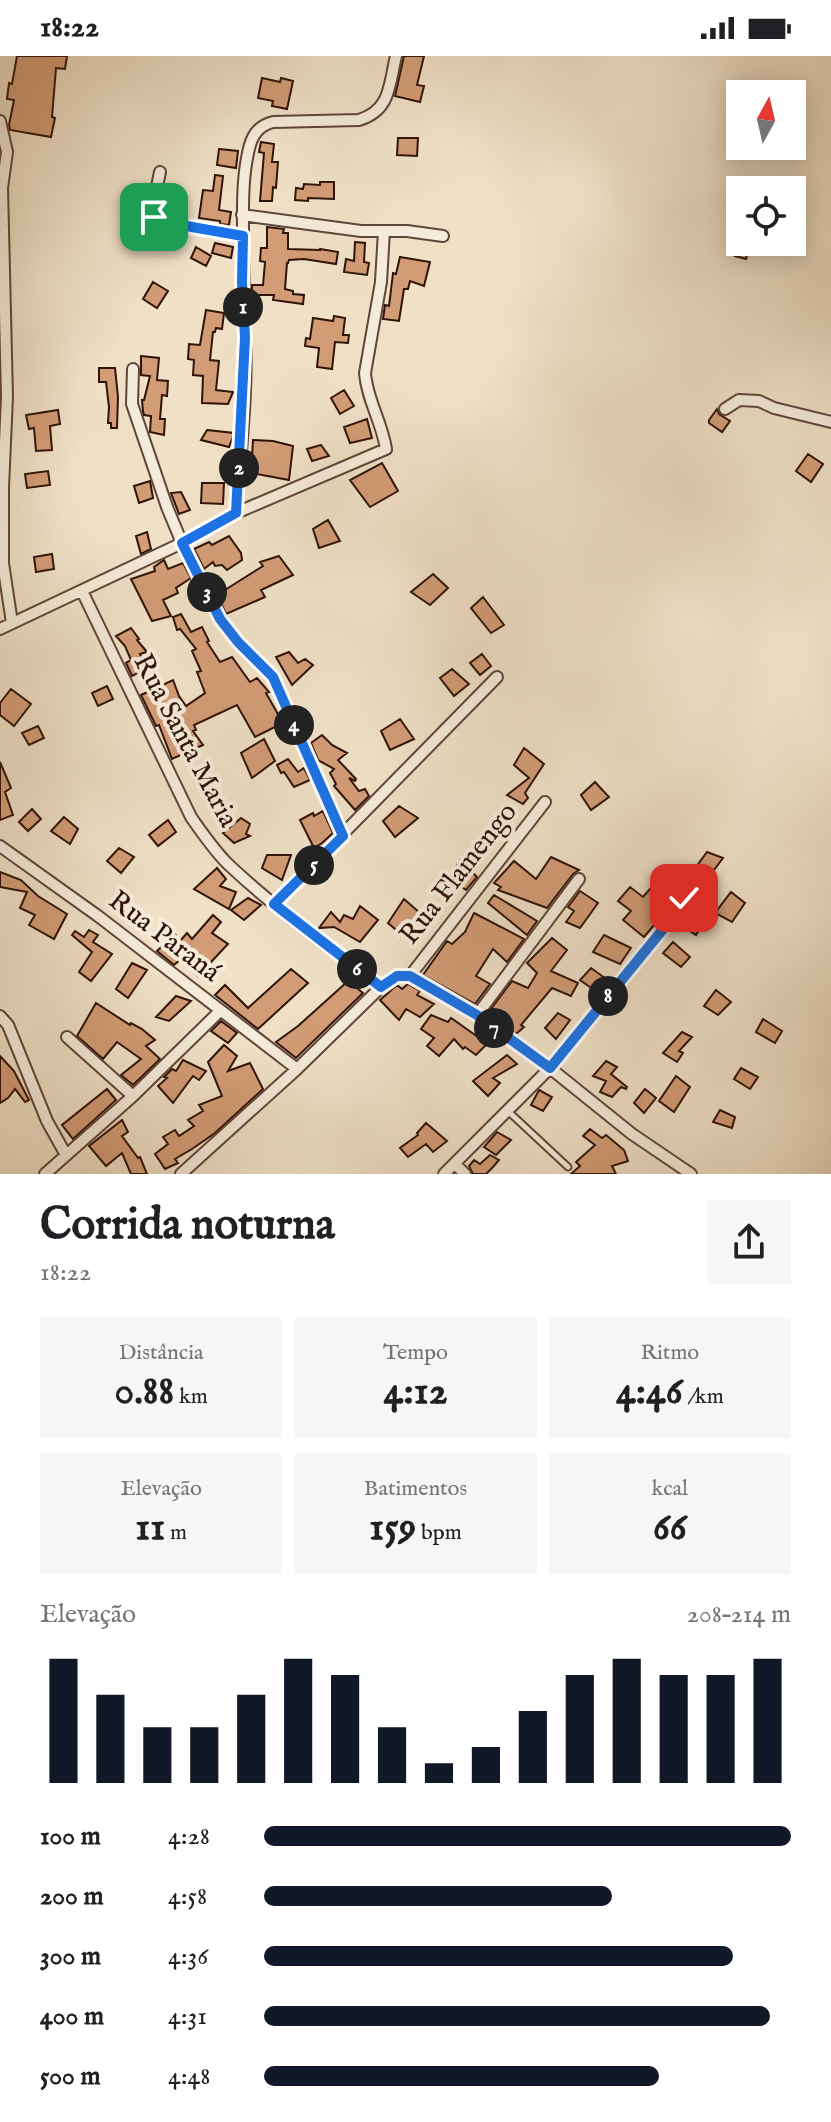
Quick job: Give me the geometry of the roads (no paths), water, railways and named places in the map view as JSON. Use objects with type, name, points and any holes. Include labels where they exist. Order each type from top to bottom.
[{"type":"street","points":[[236,513],[245,338],[242,215],[248,154],[257,129],[263,125],[370,117],[383,106],[396,56]]},
{"type":"street","points":[[0,121],[7,152],[2,188],[7,367],[3,563],[12,623]]},
{"type":"street","points":[[160,172],[153,206],[154,217],[158,221],[243,236]]},
{"type":"street","points":[[242,215],[361,231],[407,231],[443,236]]},
{"type":"street","points":[[0,629],[182,543],[236,513],[386,449],[365,373],[381,282],[384,231]]},
{"type":"street","points":[[133,369],[132,404],[182,543],[220,619],[273,677],[343,836]]},
{"type":"street","points":[[725,409],[739,400],[759,401],[774,408],[831,422]]},
{"type":"street","name":"Rua Santa Maria","points":[[82,591],[191,817],[229,865],[381,987]]},
{"type":"street","points":[[274,904],[497,677]]},
{"type":"street","name":"Rua Flamengo","points":[[410,976],[545,802]]},
{"type":"street","name":"Rua Paraná","points":[[0,846],[98,916],[297,1069]]},
{"type":"street","points":[[477,1015],[579,879]]},
{"type":"street","points":[[444,1174],[550,1068],[684,898]]},
{"type":"street","points":[[181,1174],[297,1069],[381,987],[401,975],[410,976],[477,1015],[550,1068],[632,1134],[691,1174]]},
{"type":"street","points":[[45,1174],[133,1096],[220,1011]]},
{"type":"street","points":[[0,1016],[8,1025],[47,1121],[66,1155]]},
{"type":"street","points":[[67,1037],[133,1096]]},
{"type":"street","points":[[455,1164],[465,1174]]},
{"type":"lane","points":[[507,1110],[568,1167]]}]
